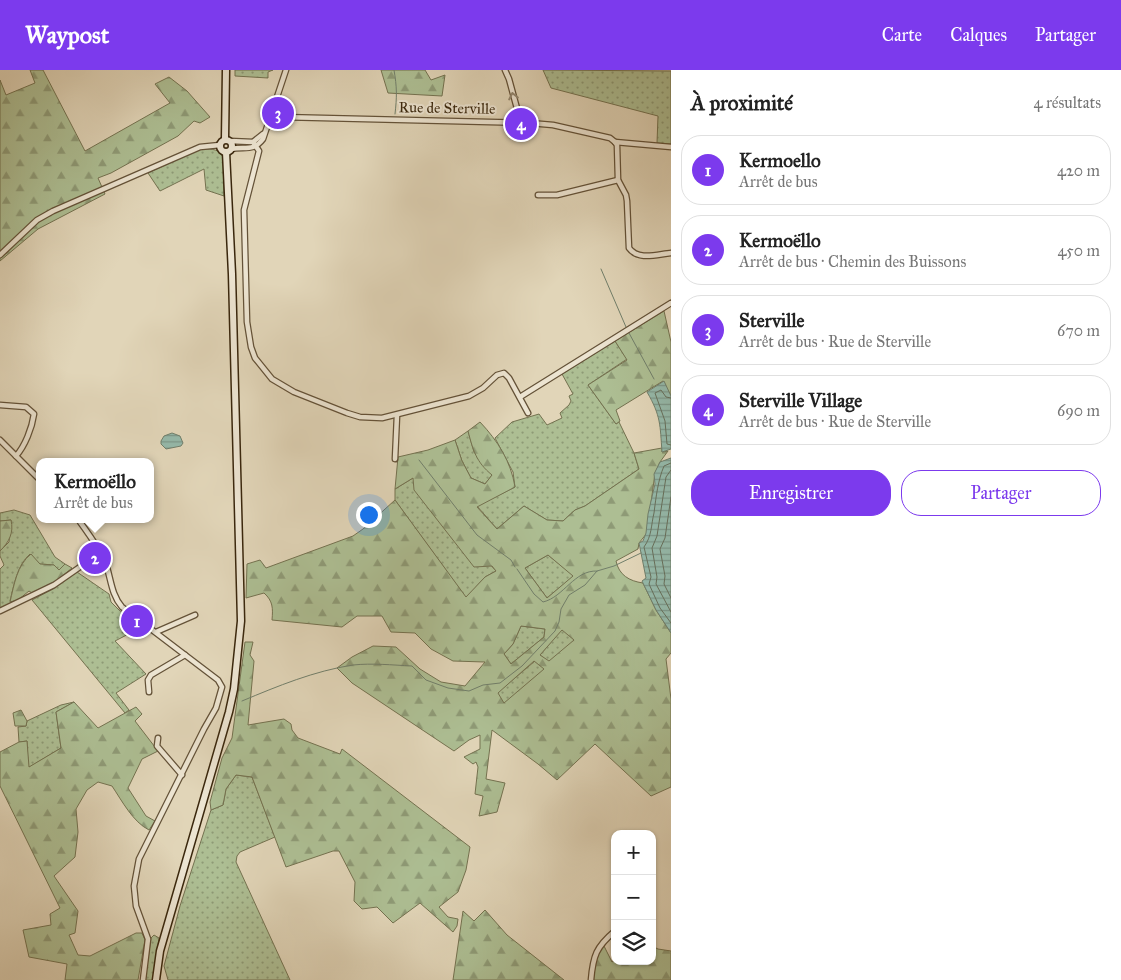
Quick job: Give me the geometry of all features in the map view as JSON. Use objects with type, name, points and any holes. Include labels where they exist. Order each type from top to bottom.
[{"type":"main road","points":[[156,980],[160,951],[229,712],[234,689],[241,621],[228,151],[232,146],[228,140],[226,70]]},
{"type":"main road","points":[[228,140],[222,141],[220,145],[220,149],[228,151]]},
{"type":"street","points":[[228,151],[254,145],[263,138],[286,70]]},
{"type":"street","points":[[505,70],[521,123]]},
{"type":"street","name":"Rue de Sterville","points":[[272,115],[553,125],[610,138],[615,142],[671,147]]},
{"type":"street","points":[[228,140],[254,145]]},
{"type":"street","points":[[615,142],[618,180],[626,195],[628,242],[632,252],[642,256],[671,253]]},
{"type":"street","points":[[0,255],[32,225],[53,211],[200,147],[220,145]]},
{"type":"street","points":[[254,145],[257,160],[244,210],[247,322],[251,347],[255,358],[272,379],[294,392],[360,417],[382,418],[397,416],[469,396],[483,388],[497,375],[504,373],[520,396],[528,413]]},
{"type":"street","points":[[538,195],[557,195],[618,180]]},
{"type":"street","points":[[520,396],[671,302]]},
{"type":"street","points":[[0,405],[26,407],[34,414],[28,434],[20,452],[16,456]]},
{"type":"street","points":[[395,459],[397,416]]},
{"type":"street","points":[[0,440],[36,476]]},
{"type":"street","points":[[81,523],[100,552],[116,601],[218,680],[222,686],[216,708],[139,859],[134,886],[136,906],[148,938],[143,980]]},
{"type":"street","points":[[0,611],[54,585],[100,552]]},
{"type":"street","points":[[156,632],[195,615]]},
{"type":"street","points":[[149,692],[148,680],[151,675],[185,655]]},
{"type":"street","points":[[158,738],[157,746],[182,775]]},
{"type":"street","points":[[590,980],[593,960],[601,944],[611,935]]},
{"type":"green space","points":[[30,70],[43,70],[85,151],[170,103],[155,84],[169,77],[187,91],[210,117],[200,123],[194,121],[178,136],[111,173],[98,178],[105,194],[38,229],[0,261],[0,80],[6,95],[35,83]]},
{"type":"green space","points":[[235,70],[273,70],[268,72],[268,78],[235,76]]},
{"type":"green space","points":[[381,70],[425,70],[431,80],[445,75],[442,96],[388,93]]},
{"type":"green space","points":[[543,70],[671,71],[671,144],[657,143],[658,116],[551,88]]},
{"type":"green space","points":[[200,149],[215,150],[223,155],[224,196],[206,190],[204,169],[160,191],[148,173]]},
{"type":"green space","points":[[664,311],[671,342],[671,396],[663,381],[616,410],[620,421],[616,424],[588,385],[627,360],[615,341]]},
{"type":"green space","points":[[615,341],[627,359],[588,385],[616,424],[619,422],[634,453],[639,469],[585,506],[575,510],[563,521],[547,520],[524,506],[497,529],[477,506],[515,487],[513,472],[495,438],[512,422],[539,414],[547,425],[562,418],[560,413],[569,405],[571,401],[569,396],[573,394],[562,374]]},
{"type":"green space","points":[[480,422],[503,452],[513,478],[515,487],[477,507],[497,529],[524,506],[547,520],[563,521],[575,510],[585,506],[639,469],[634,453],[662,448],[662,452],[668,451],[655,473],[647,533],[639,543],[638,549],[616,561],[622,574],[633,581],[643,583],[656,610],[671,633],[671,653],[666,659],[671,699],[671,787],[651,796],[595,744],[557,780],[492,730],[486,779],[505,783],[497,812],[479,816],[483,796],[475,794],[478,767],[476,762],[473,764],[464,757],[480,749],[480,735],[469,740],[454,751],[352,683],[337,668],[352,657],[373,646],[396,647],[420,669],[441,682],[465,686],[485,662],[453,661],[431,649],[415,633],[391,632],[382,616],[357,616],[342,627],[272,620],[272,605],[264,593],[246,598],[247,564],[260,560],[266,568],[353,536],[395,500],[466,597],[485,577],[496,571],[492,566],[474,567],[414,490],[413,478],[395,489],[398,457],[428,450],[455,440],[462,461],[471,478],[485,484],[492,475],[482,465],[476,455],[468,431]],"holes":[[[548,555],[573,576],[547,598],[525,568]],[[521,626],[545,629],[544,637],[511,664],[504,654],[513,644]],[[562,630],[574,640],[549,661],[540,655]],[[534,661],[544,669],[504,703],[498,693]]]},
{"type":"green space","points":[[468,431],[474,452],[492,475],[485,484],[471,478],[462,461],[455,440]]},
{"type":"green space","points":[[413,478],[496,571],[485,577],[466,598],[395,500],[395,489]]},
{"type":"green space","points":[[14,510],[30,515],[55,557],[65,564],[59,570],[54,565],[40,564],[30,554],[19,569],[10,601],[18,600],[0,608],[0,569],[4,565],[0,551],[9,542],[11,520],[0,521],[0,513]]},
{"type":"green space","points":[[11,520],[12,529],[10,537],[0,551],[0,521]]},
{"type":"green space","points":[[31,554],[40,564],[54,565],[59,570],[65,564],[72,568],[56,581],[32,593],[29,591],[18,600],[10,602],[19,570]]},
{"type":"green space","points":[[548,555],[574,576],[547,598],[525,568]]},
{"type":"green space","points":[[77,572],[109,594],[111,602],[119,610],[142,627],[115,641],[146,674],[116,693],[129,710],[125,713],[32,600],[53,589]]},
{"type":"green space","points":[[521,626],[545,629],[544,637],[511,664],[504,654],[513,644]]},
{"type":"green space","points":[[562,629],[575,640],[549,662],[540,655]]},
{"type":"green space","points":[[245,642],[253,642],[250,655],[254,661],[248,725],[284,719],[291,724],[292,730],[298,738],[340,754],[342,749],[470,847],[466,870],[458,892],[439,907],[448,917],[458,919],[457,926],[453,932],[420,903],[393,923],[377,907],[362,909],[354,901],[355,882],[339,851],[333,851],[286,867],[252,777],[236,775],[226,789],[223,805],[211,810],[210,802],[222,758],[232,738]]},
{"type":"green space","points":[[535,661],[545,669],[504,704],[497,693]]},
{"type":"green space","points":[[74,702],[56,712],[61,748],[28,768],[27,741],[19,742],[18,727],[26,726],[27,721],[61,705]]},
{"type":"green space","points":[[74,702],[98,728],[136,707],[142,714],[135,721],[158,751],[142,759],[128,788],[146,816],[155,821],[149,830],[133,817],[112,786],[98,782],[87,790],[76,809],[78,832],[75,857],[54,876],[78,911],[75,933],[69,935],[78,955],[90,956],[136,933],[142,933],[145,940],[138,980],[65,980],[67,964],[29,957],[23,930],[51,925],[50,914],[60,908],[0,786],[0,752],[19,742],[27,741],[29,767],[61,748],[56,712]]},
{"type":"green space","points":[[21,710],[27,721],[26,726],[15,726],[13,713]]},
{"type":"green space","points":[[236,775],[252,777],[275,837],[240,852],[236,862],[290,980],[168,980],[164,966],[180,906],[211,810],[223,805],[226,789]]},
{"type":"green space","points":[[485,910],[507,935],[564,980],[453,980],[463,911],[474,921]]},
{"type":"green space","points":[[154,935],[159,938],[153,980],[145,980],[151,938]]},
{"type":"green space","points":[[603,944],[611,960],[611,965],[656,965],[656,948],[671,951],[671,980],[590,980],[593,960]]},
{"type":"water","points":[[664,381],[671,396],[671,449],[662,452],[659,421],[647,392]]},
{"type":"water","points":[[172,433],[180,436],[183,443],[181,446],[166,449],[161,444],[161,441],[164,436]]},
{"type":"water","points":[[671,458],[671,633],[656,610],[642,581],[646,578],[639,543],[643,541],[646,533],[655,484],[654,474],[660,462]]},
{"type":"waterway","points":[[394,70],[396,82],[395,114]]},
{"type":"waterway","points":[[601,269],[626,327]]},
{"type":"waterway","points":[[629,333],[654,379]]},
{"type":"waterway","points":[[419,460],[477,535],[511,560],[515,567]]},
{"type":"waterway","points":[[242,701],[310,675],[360,664],[412,666],[426,680],[448,688],[469,691],[483,685],[500,683],[522,666],[555,631],[561,609],[569,595],[585,585],[597,571],[614,566],[641,553]]},
{"type":"waterway","points":[[517,569],[534,594],[543,602],[557,595],[575,579],[589,572],[597,571]]},
{"type":"place","name":"Sterville","points":[[278,113]]},
{"type":"place","name":"Sterville Village","points":[[521,124]]},
{"type":"place","name":"Kermoëllo","points":[[95,558]]},
{"type":"place","name":"Kermoello","points":[[137,621]]}]
